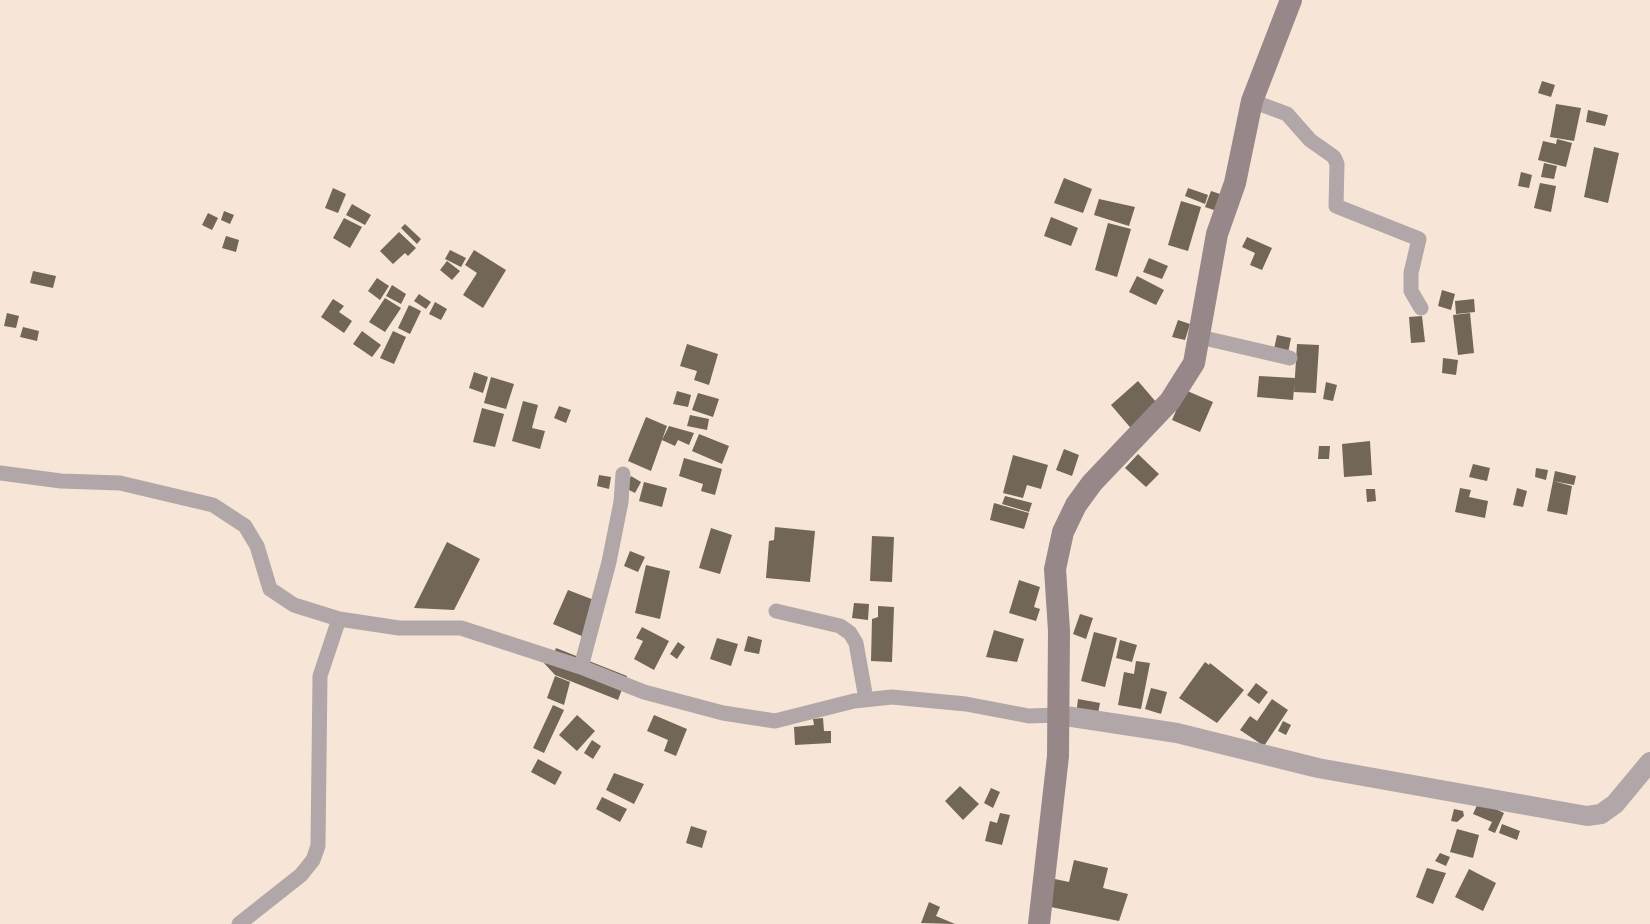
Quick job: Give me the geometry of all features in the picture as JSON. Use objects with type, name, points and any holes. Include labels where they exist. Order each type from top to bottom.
[{"type":"main road","points":[[1039,924],[1058,756],[1055,568],[1063,532],[1076,504],[1092,483],[1170,402],[1189,375],[1200,337],[1217,234],[1235,183],[1252,102],[1291,0]]},
{"type":"street","points":[[1252,102],[1287,114],[1310,140],[1334,157],[1337,164],[1336,206],[1419,239],[1411,273],[1411,291],[1421,308]]},
{"type":"street","points":[[1200,337],[1290,358]]},
{"type":"street","points":[[0,473],[60,481],[120,483],[213,505],[235,518],[252,535],[266,581],[273,593],[302,609],[339,619],[419,629],[460,628],[581,667],[644,692],[749,719],[775,721],[866,699],[892,696],[966,704],[1029,716],[1059,715],[1177,733],[1318,768],[1594,817],[1615,804],[1650,762]]},
{"type":"street","points":[[581,667],[609,562],[621,502],[623,474]]},
{"type":"street","points":[[776,611],[840,626],[850,633],[856,643],[866,699]]},
{"type":"street","points":[[239,924],[301,875],[313,860],[318,846],[320,676],[339,619]]},
{"type":"building","points":[[1542,81],[1555,85],[1551,97],[1538,93]]},
{"type":"building","points":[[1556,104],[1581,108],[1574,141],[1550,137]]},
{"type":"building","points":[[1588,110],[1608,115],[1605,126],[1586,122]]},
{"type":"building","points":[[1557,139],[1572,143],[1566,167],[1538,160],[1543,141],[1556,144]]},
{"type":"building","points":[[1594,147],[1619,153],[1608,203],[1584,197]]},
{"type":"building","points":[[1544,163],[1557,166],[1554,179],[1541,177]]},
{"type":"building","points":[[1521,172],[1532,175],[1529,188],[1518,186]]},
{"type":"building","points":[[1064,178],[1092,189],[1083,213],[1054,203]]},
{"type":"building","points":[[1540,183],[1556,186],[1551,212],[1534,208]]},
{"type":"building","points":[[333,188],[346,194],[338,213],[325,208]]},
{"type":"building","points":[[1188,188],[1208,195],[1205,204],[1185,196]]},
{"type":"building","points":[[1211,191],[1223,195],[1217,211],[1205,207]]},
{"type":"building","points":[[1099,199],[1135,207],[1129,226],[1094,215]]},
{"type":"building","points":[[1181,201],[1201,207],[1188,251],[1168,245]]},
{"type":"building","points":[[352,204],[371,215],[365,225],[346,215]]},
{"type":"building","points":[[224,211],[234,215],[230,224],[221,220]]},
{"type":"building","points":[[208,213],[218,218],[212,230],[202,225]]},
{"type":"building","points":[[1051,217],[1078,228],[1071,246],[1044,236]]},
{"type":"building","points":[[344,218],[362,227],[350,248],[333,238]]},
{"type":"building","points":[[1108,223],[1131,229],[1117,277],[1095,270]]},
{"type":"building","points":[[405,224],[421,239],[417,244],[401,228]]},
{"type":"building","points":[[399,232],[416,248],[408,256],[405,253],[393,264],[380,251]]},
{"type":"building","points":[[226,236],[239,240],[236,252],[222,248]]},
{"type":"building","points":[[1247,237],[1272,248],[1262,270],[1250,265],[1255,253],[1242,247]]},
{"type":"building","points":[[450,250],[466,258],[461,267],[445,259]]},
{"type":"building","points":[[474,250],[506,270],[483,308],[463,295],[477,273],[465,265]]},
{"type":"building","points":[[1149,258],[1168,266],[1162,279],[1143,272]]},
{"type":"building","points":[[447,261],[460,271],[452,280],[440,270]]},
{"type":"building","points":[[33,271],[56,276],[53,288],[30,283]]},
{"type":"building","points":[[1137,276],[1164,290],[1156,305],[1129,292]]},
{"type":"building","points":[[377,278],[389,286],[380,300],[368,291]]},
{"type":"building","points":[[392,285],[406,294],[401,304],[386,296]]},
{"type":"building","points":[[1442,290],[1455,294],[1451,310],[1438,306]]},
{"type":"building","points":[[419,294],[431,302],[426,309],[414,301]]},
{"type":"building","points":[[385,298],[401,308],[385,332],[369,322]]},
{"type":"building","points":[[333,299],[344,306],[339,312],[352,321],[344,333],[321,317]]},
{"type":"building","points":[[1474,299],[1475,312],[1456,314],[1455,301]]},
{"type":"building","points":[[435,302],[447,309],[441,320],[429,314]]},
{"type":"building","points":[[409,305],[421,311],[410,334],[398,328]]},
{"type":"building","points":[[7,313],[19,316],[16,328],[4,326]]},
{"type":"building","points":[[1470,313],[1474,353],[1458,355],[1453,315]]},
{"type":"building","points":[[1422,316],[1425,342],[1411,343],[1409,317]]},
{"type":"building","points":[[1178,320],[1190,324],[1185,340],[1172,337]]},
{"type":"building","points":[[23,327],[39,331],[37,341],[20,337]]},
{"type":"building","points":[[362,331],[381,345],[372,357],[353,344]]},
{"type":"building","points":[[393,331],[406,337],[394,364],[380,358]]},
{"type":"building","points":[[1277,335],[1291,338],[1288,353],[1274,349]]},
{"type":"building","points":[[687,344],[718,354],[709,385],[694,380],[697,371],[680,366]]},
{"type":"building","points":[[1297,344],[1319,345],[1316,393],[1294,392]]},
{"type":"building","points":[[1443,358],[1458,360],[1456,375],[1442,373]]},
{"type":"building","points":[[474,372],[488,377],[483,393],[469,388]]},
{"type":"building","points":[[1259,376],[1295,378],[1293,400],[1257,397]]},
{"type":"building","points":[[491,377],[514,384],[506,409],[484,403]]},
{"type":"building","points":[[1138,381],[1162,409],[1135,433],[1111,405]]},
{"type":"building","points":[[1326,382],[1337,385],[1333,401],[1323,399]]},
{"type":"building","points":[[1185,390],[1213,402],[1200,432],[1172,420]]},
{"type":"building","points":[[677,391],[691,395],[688,407],[673,404]]},
{"type":"building","points":[[698,393],[719,399],[713,417],[692,410]]},
{"type":"building","points":[[523,401],[538,405],[532,428],[545,431],[540,449],[512,441]]},
{"type":"building","points":[[559,406],[571,410],[566,423],[554,418]]},
{"type":"building","points":[[482,408],[504,414],[495,447],[473,442]]},
{"type":"building","points":[[690,415],[709,419],[707,430],[687,426]]},
{"type":"building","points":[[646,417],[667,426],[651,471],[628,461]]},
{"type":"building","points":[[669,426],[694,433],[689,445],[678,440],[675,446],[662,440]]},
{"type":"building","points":[[699,434],[729,446],[722,464],[692,451]]},
{"type":"building","points":[[1370,441],[1372,475],[1344,477],[1342,444]]},
{"type":"building","points":[[1319,446],[1330,446],[1329,459],[1318,459]]},
{"type":"building","points":[[1064,449],[1079,455],[1072,476],[1056,470]]},
{"type":"building","points":[[1138,454],[1159,474],[1146,487],[1125,468]]},
{"type":"building","points":[[1013,455],[1048,465],[1041,489],[1027,485],[1023,498],[1003,493]]},
{"type":"building","points":[[684,458],[722,469],[715,495],[701,491],[703,484],[679,476]]},
{"type":"building","points":[[1473,464],[1490,468],[1487,481],[1469,477]]},
{"type":"building","points":[[1536,468],[1548,470],[1546,480],[1535,477]]},
{"type":"building","points":[[1555,471],[1576,476],[1574,485],[1553,481]]},
{"type":"building","points":[[599,475],[611,477],[609,489],[597,486]]},
{"type":"building","points":[[631,476],[641,482],[635,493],[625,488]]},
{"type":"building","points":[[1553,481],[1572,486],[1567,515],[1547,511]]},
{"type":"building","points":[[644,482],[667,488],[662,507],[639,501]]},
{"type":"building","points":[[1460,488],[1471,490],[1469,497],[1488,501],[1485,518],[1455,512]]},
{"type":"building","points":[[1517,488],[1527,491],[1523,507],[1513,505]]},
{"type":"building","points":[[1366,489],[1375,489],[1376,501],[1367,502]]},
{"type":"building","points":[[1005,496],[1032,503],[1029,512],[1002,504]]},
{"type":"building","points":[[994,503],[1029,513],[1024,529],[990,520]]},
{"type":"building","points":[[775,527],[815,531],[810,582],[766,578],[769,541],[774,540]]},
{"type":"building","points":[[711,528],[732,535],[720,574],[699,568]]},
{"type":"building","points":[[872,536],[894,537],[892,582],[870,581]]},
{"type":"building","points":[[447,542],[480,559],[454,610],[414,608]]},
{"type":"building","points":[[630,551],[645,557],[638,572],[624,566]]},
{"type":"building","points":[[646,565],[670,571],[660,619],[635,613]]},
{"type":"building","points":[[1019,580],[1040,587],[1034,607],[1040,609],[1036,621],[1009,613]]},
{"type":"building","points":[[568,590],[594,600],[584,637],[553,624]]},
{"type":"building","points":[[854,603],[869,604],[868,620],[852,618]]},
{"type":"building","points":[[878,606],[894,607],[892,662],[871,661],[872,619],[878,617]]},
{"type":"building","points":[[1080,614],[1093,618],[1086,639],[1073,634]]},
{"type":"building","points":[[642,627],[669,641],[654,670],[634,659],[643,641],[636,638]]},
{"type":"building","points":[[994,630],[1024,639],[1017,662],[986,657]]},
{"type":"building","points":[[1094,632],[1117,638],[1105,687],[1081,681]]},
{"type":"building","points":[[748,636],[762,640],[759,654],[744,651]]},
{"type":"building","points":[[717,638],[738,644],[731,666],[710,659]]},
{"type":"building","points":[[1120,640],[1137,645],[1132,662],[1116,658]]},
{"type":"building","points":[[678,642],[685,647],[677,659],[670,654]]},
{"type":"building","points":[[556,648],[627,676],[618,700],[555,675],[544,663],[548,654],[553,656]]},
{"type":"building","points":[[1136,661],[1150,663],[1141,709],[1118,705],[1124,672],[1134,674]]},
{"type":"building","points":[[1205,662],[1209,665],[1210,663],[1244,690],[1217,723],[1179,698]]},
{"type":"building","points":[[555,676],[570,682],[564,705],[547,698]]},
{"type":"building","points":[[1256,683],[1268,692],[1259,704],[1247,695]]},
{"type":"building","points":[[1151,688],[1167,692],[1161,714],[1145,709]]},
{"type":"building","points":[[1078,699],[1100,703],[1097,719],[1076,715]]},
{"type":"building","points":[[1272,699],[1288,710],[1264,746],[1240,730],[1250,716],[1257,721]]},
{"type":"building","points":[[553,705],[564,710],[544,753],[533,748]]},
{"type":"building","points":[[577,715],[595,731],[577,751],[559,735]]},
{"type":"building","points":[[654,715],[687,729],[676,756],[664,751],[668,740],[647,731]]},
{"type":"building","points":[[823,718],[824,731],[831,731],[831,743],[795,745],[794,727],[814,725],[813,719]]},
{"type":"building","points":[[1283,721],[1291,725],[1286,735],[1278,731]]},
{"type":"building","points":[[592,740],[601,746],[593,759],[584,753]]},
{"type":"building","points":[[538,759],[562,772],[555,785],[531,772]]},
{"type":"building","points":[[614,773],[644,784],[634,804],[606,790]]},
{"type":"building","points":[[960,786],[979,804],[963,820],[945,801]]},
{"type":"building","points":[[991,788],[1000,792],[993,808],[984,803]]},
{"type":"building","points":[[602,797],[627,809],[620,822],[596,809]]},
{"type":"building","points":[[1479,801],[1504,813],[1495,833],[1488,830],[1492,822],[1473,814]]},
{"type":"building","points":[[1454,809],[1463,811],[1464,816],[1457,822],[1451,821]]},
{"type":"building","points":[[1000,813],[1010,815],[1002,845],[985,841],[990,821],[997,823]]},
{"type":"building","points":[[1502,824],[1520,831],[1517,840],[1499,833]]},
{"type":"building","points":[[691,826],[707,831],[702,848],[686,843]]},
{"type":"building","points":[[1457,829],[1479,835],[1473,858],[1450,852]]},
{"type":"building","points":[[1440,853],[1450,857],[1446,866],[1435,861]]},
{"type":"building","points":[[1074,860],[1108,868],[1103,888],[1128,894],[1119,921],[1041,905],[1050,878],[1069,882]]},
{"type":"building","points":[[1427,868],[1446,873],[1433,904],[1416,897]]},
{"type":"building","points":[[1469,869],[1496,883],[1483,911],[1455,897]]},
{"type":"building","points":[[929,902],[940,907],[936,916],[955,924],[921,923]]}]
